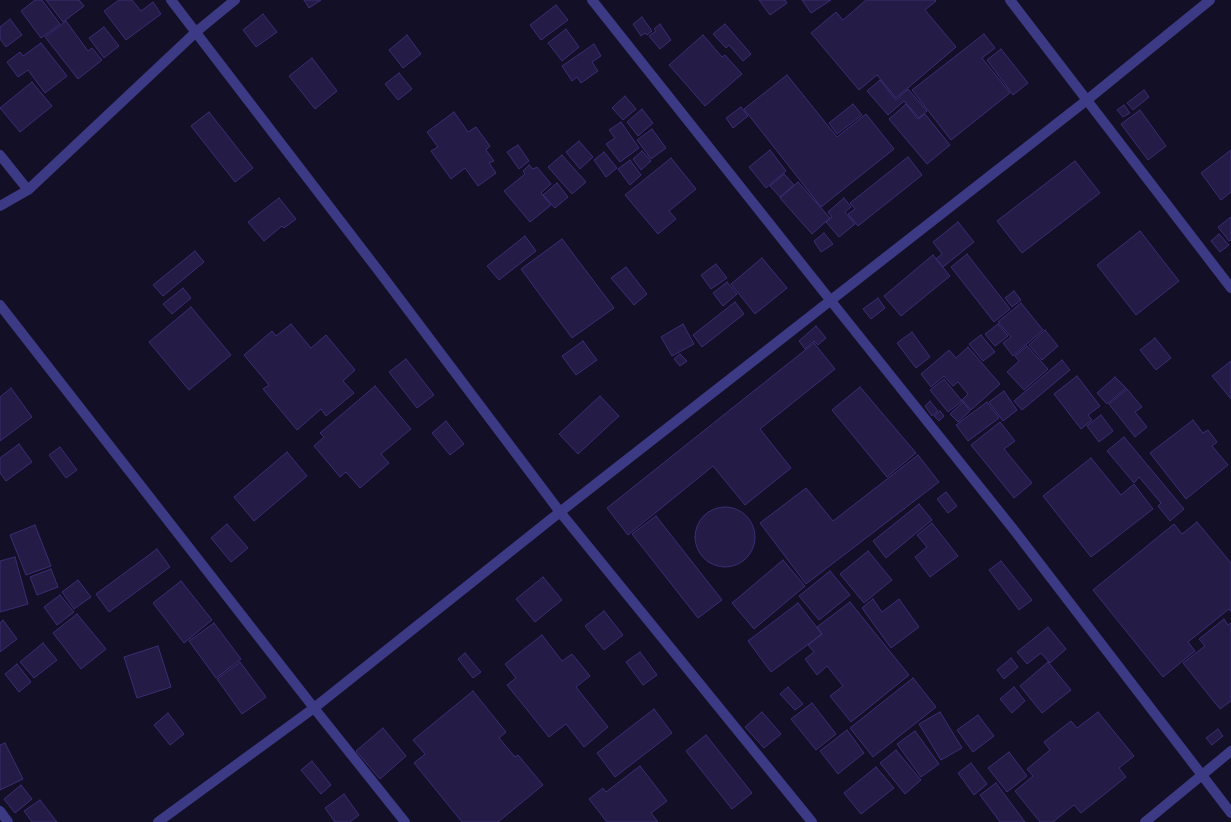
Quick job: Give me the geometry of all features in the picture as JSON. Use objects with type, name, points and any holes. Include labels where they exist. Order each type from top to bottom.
[{"type":"street","points":[[171,0],[386,280],[560,512],[812,822]]},
{"type":"street","points":[[0,206],[28,190],[196,32],[235,0]]},
{"type":"street","points":[[592,0],[1014,530],[1231,812]]},
{"type":"street","points":[[1010,0],[1231,288]]},
{"type":"street","points":[[158,822],[314,708],[560,512],[1087,100],[1210,0]]},
{"type":"street","points":[[0,155],[28,190]]},
{"type":"street","points":[[0,305],[404,822]]},
{"type":"street","points":[[1145,822],[1231,751]]},
{"type":"street","points":[[0,811],[8,822]]},
{"type":"building","points":[[35,0],[42,0],[60,24],[41,38],[21,11]]},
{"type":"building","points":[[46,0],[79,0],[84,6],[63,22]]},
{"type":"building","points":[[119,0],[132,0],[141,11],[153,2],[161,14],[126,40],[104,11]]},
{"type":"building","points":[[304,0],[321,0],[309,8]]},
{"type":"building","points":[[759,0],[785,0],[787,3],[770,15]]},
{"type":"building","points":[[802,0],[831,0],[811,13]]},
{"type":"building","points":[[866,0],[935,0],[936,1],[925,10],[956,47],[896,98],[877,75],[859,90],[811,33],[836,12],[843,20]]},
{"type":"building","points":[[556,5],[568,20],[541,40],[530,25]]},
{"type":"building","points":[[263,14],[277,32],[256,47],[243,30]]},
{"type":"building","points":[[642,17],[652,31],[647,35],[645,33],[641,36],[633,24]]},
{"type":"building","points":[[10,19],[22,35],[6,47],[0,39],[0,27]]},
{"type":"building","points":[[66,21],[88,51],[92,48],[102,60],[78,79],[45,37]]},
{"type":"building","points":[[660,24],[671,40],[660,49],[649,36],[656,31],[654,29]]},
{"type":"building","points":[[725,24],[751,54],[743,61],[729,45],[726,48],[713,34]]},
{"type":"building","points":[[104,27],[119,46],[104,58],[89,38]]},
{"type":"building","points":[[566,29],[579,47],[562,61],[548,43]]},
{"type":"building","points":[[984,34],[995,48],[982,58],[1010,93],[951,140],[912,90]]},
{"type":"building","points":[[407,35],[421,54],[403,68],[389,50]]},
{"type":"building","points":[[703,35],[722,57],[725,55],[742,74],[705,106],[669,65]]},
{"type":"building","points":[[41,43],[67,76],[45,93],[28,70],[18,77],[7,62],[20,52],[23,56]]},
{"type":"building","points":[[594,44],[601,56],[592,62],[598,71],[581,83],[577,77],[572,81],[562,66]]},
{"type":"building","points":[[1001,49],[1028,83],[1013,95],[987,60]]},
{"type":"building","points":[[312,58],[337,91],[315,109],[289,76]]},
{"type":"building","points":[[399,73],[412,89],[398,100],[385,84]]},
{"type":"building","points":[[787,75],[837,137],[866,114],[894,149],[821,207],[744,109]]},
{"type":"building","points":[[880,80],[896,100],[908,89],[927,111],[919,118],[904,101],[888,115],[867,91]]},
{"type":"building","points":[[32,82],[52,106],[20,132],[0,108]]},
{"type":"building","points":[[1144,90],[1149,97],[1133,110],[1127,103]]},
{"type":"building","points":[[625,96],[636,109],[623,120],[612,108]]},
{"type":"building","points":[[853,104],[862,115],[837,134],[829,123]]},
{"type":"building","points":[[906,104],[918,119],[925,114],[950,145],[927,164],[889,119]]},
{"type":"building","points":[[1124,105],[1130,113],[1123,117],[1117,110]]},
{"type":"building","points":[[741,107],[748,116],[733,128],[726,118]]},
{"type":"building","points":[[642,109],[653,123],[638,136],[627,122]]},
{"type":"building","points":[[1140,110],[1166,146],[1148,160],[1121,124]]},
{"type":"building","points":[[209,112],[253,168],[235,182],[191,126]]},
{"type":"building","points":[[454,112],[468,132],[476,127],[490,146],[486,150],[494,161],[489,163],[496,173],[478,186],[465,168],[451,179],[431,151],[438,147],[427,132]]},
{"type":"building","points":[[621,122],[639,148],[620,162],[606,144],[615,138],[609,130]]},
{"type":"building","points":[[652,129],[666,148],[651,159],[637,140]]},
{"type":"building","points":[[579,141],[593,157],[580,169],[566,152]]},
{"type":"building","points":[[518,145],[529,161],[519,169],[507,152]]},
{"type":"building","points":[[770,150],[786,171],[766,188],[749,167]]},
{"type":"building","points":[[1231,150],[1231,192],[1221,200],[1201,173]]},
{"type":"building","points":[[642,151],[651,161],[641,170],[633,159]]},
{"type":"building","points":[[604,152],[617,168],[606,177],[594,160]]},
{"type":"building","points":[[562,155],[586,182],[572,194],[548,167]]},
{"type":"building","points":[[908,157],[922,175],[858,226],[848,214],[855,209],[850,203]]},
{"type":"building","points":[[671,158],[696,189],[669,211],[676,219],[658,234],[625,195]]},
{"type":"building","points":[[630,160],[641,175],[630,185],[618,169]]},
{"type":"building","points":[[1075,161],[1100,193],[1022,253],[997,221]]},
{"type":"building","points":[[529,165],[533,169],[537,167],[551,184],[541,193],[551,205],[530,222],[504,191],[525,174],[523,171]]},
{"type":"building","points":[[784,174],[794,185],[780,197],[770,186]]},
{"type":"building","points":[[798,182],[830,218],[812,234],[780,198]]},
{"type":"building","points":[[557,183],[568,197],[555,208],[543,195]]},
{"type":"building","points":[[279,198],[296,219],[284,228],[282,226],[264,241],[248,222]]},
{"type":"building","points":[[844,198],[851,207],[845,212],[855,224],[839,237],[826,222],[832,217],[828,212]]},
{"type":"building","points":[[1231,217],[1231,240],[1229,241],[1218,227]]},
{"type":"building","points":[[958,222],[974,242],[943,267],[936,259],[942,254],[933,242]]},
{"type":"building","points":[[1140,231],[1179,281],[1136,315],[1097,265]]},
{"type":"building","points":[[824,233],[833,244],[821,252],[814,241]]},
{"type":"building","points":[[1219,234],[1229,245],[1220,252],[1211,241]]},
{"type":"building","points":[[525,236],[536,251],[499,280],[487,266]]},
{"type":"building","points":[[562,239],[614,308],[572,338],[521,269]]},
{"type":"building","points":[[195,251],[204,262],[163,296],[153,285]]},
{"type":"building","points":[[967,254],[1010,309],[994,322],[951,267]]},
{"type":"building","points":[[933,255],[950,276],[901,316],[884,296]]},
{"type":"building","points":[[762,258],[787,288],[755,314],[731,284]]},
{"type":"building","points":[[716,264],[727,278],[711,289],[701,275]]},
{"type":"building","points":[[626,267],[647,294],[634,305],[611,278]]},
{"type":"building","points":[[727,282],[737,294],[723,306],[713,293]]},
{"type":"building","points":[[183,288],[191,298],[172,314],[163,304]]},
{"type":"building","points":[[1014,291],[1021,300],[1012,307],[1005,298]]},
{"type":"building","points":[[878,298],[885,308],[871,319],[863,309]]},
{"type":"building","points":[[735,302],[744,314],[702,347],[693,335]]},
{"type":"building","points":[[1021,303],[1043,330],[1013,356],[1003,343],[1011,337],[998,322]]},
{"type":"building","points":[[191,307],[231,355],[189,390],[149,342]]},
{"type":"building","points":[[291,324],[311,348],[326,335],[355,370],[343,381],[354,393],[326,416],[321,409],[297,430],[263,389],[269,385],[244,355],[272,331],[276,336]]},
{"type":"building","points":[[683,324],[694,344],[672,356],[661,337]]},
{"type":"building","points":[[998,324],[1008,336],[995,346],[985,334]]},
{"type":"building","points":[[816,326],[826,338],[818,345],[814,341],[805,349],[799,341]]},
{"type":"building","points":[[1045,330],[1058,346],[1042,360],[1029,345]]},
{"type":"building","points":[[912,332],[930,357],[916,368],[897,343]]},
{"type":"building","points":[[981,335],[995,352],[983,361],[969,344]]},
{"type":"building","points":[[1155,338],[1171,358],[1156,370],[1140,350]]},
{"type":"building","points":[[583,341],[597,360],[576,375],[562,356]]},
{"type":"building","points":[[814,343],[835,369],[760,429],[791,468],[745,505],[713,466],[628,535],[607,508]]},
{"type":"building","points":[[1027,346],[1048,369],[1024,390],[1007,372],[1019,361],[1015,356]]},
{"type":"building","points":[[968,347],[1000,384],[971,410],[962,400],[968,394],[958,382],[953,386],[944,376],[931,387],[921,374],[949,350],[956,358]]},
{"type":"building","points":[[680,354],[687,361],[680,366],[674,359]]},
{"type":"building","points":[[406,359],[434,395],[417,408],[389,372]]},
{"type":"building","points":[[1062,360],[1070,370],[1022,410],[1014,401]]},
{"type":"building","points":[[1231,361],[1231,399],[1212,376]]},
{"type":"building","points":[[1077,376],[1100,406],[1088,415],[1092,420],[1081,429],[1054,394]]},
{"type":"building","points":[[1115,377],[1126,388],[1107,404],[1097,393]]},
{"type":"building","points":[[944,379],[962,401],[948,412],[930,390]]},
{"type":"building","points":[[375,386],[411,429],[381,454],[389,463],[360,488],[346,472],[340,477],[314,446],[324,437],[320,433]]},
{"type":"building","points":[[860,387],[916,453],[887,477],[832,410]]},
{"type":"building","points":[[11,388],[32,417],[0,441],[0,397]]},
{"type":"building","points":[[1127,389],[1142,407],[1135,412],[1147,427],[1135,437],[1109,404]]},
{"type":"building","points":[[1004,391],[1017,410],[1003,421],[989,402]]},
{"type":"building","points":[[600,396],[619,416],[578,454],[559,434]]},
{"type":"building","points":[[930,401],[938,411],[932,416],[925,406]]},
{"type":"building","points":[[963,402],[970,411],[958,422],[950,414]]},
{"type":"building","points":[[987,402],[999,418],[968,441],[956,425]]},
{"type":"building","points":[[940,411],[944,416],[939,421],[934,416]]},
{"type":"building","points":[[1101,415],[1113,431],[1099,442],[1087,426]]},
{"type":"building","points":[[1193,420],[1203,433],[1208,430],[1217,442],[1212,446],[1228,465],[1186,499],[1150,453]]},
{"type":"building","points":[[446,421],[464,444],[450,455],[432,433]]},
{"type":"building","points":[[1000,422],[1015,441],[1004,449],[1032,483],[1014,498],[971,445]]},
{"type":"building","points":[[1124,437],[1184,509],[1170,521],[1158,506],[1161,503],[1139,477],[1134,483],[1107,451]]},
{"type":"building","points":[[19,444],[32,462],[6,481],[0,473],[0,458]]},
{"type":"building","points":[[60,447],[77,470],[66,478],[49,455]]},
{"type":"building","points":[[287,452],[307,476],[254,521],[234,497]]},
{"type":"building","points":[[918,455],[939,482],[806,584],[760,523],[806,488],[833,521]]},
{"type":"building","points":[[1091,458],[1121,495],[1134,484],[1153,509],[1091,557],[1043,496]]},
{"type":"building","points":[[946,492],[957,506],[948,513],[937,499]]},
{"type":"building","points":[[919,504],[932,520],[886,558],[873,541]]},
{"type":"building","points":[[719,507],[731,507],[742,512],[750,520],[755,531],[753,549],[742,562],[731,567],[719,567],[708,562],[700,554],[695,543],[695,531],[700,520],[708,512]]},
{"type":"building","points":[[656,516],[722,600],[698,618],[632,534]]},
{"type":"building","points":[[1197,522],[1231,563],[1231,612],[1229,609],[1188,642],[1195,651],[1163,677],[1093,590],[1174,524],[1182,534]]},
{"type":"building","points":[[932,523],[958,556],[930,577],[915,557],[927,547],[917,535]]},
{"type":"building","points":[[227,524],[248,548],[231,562],[211,538]]},
{"type":"building","points":[[35,525],[51,566],[26,575],[10,535]]},
{"type":"building","points":[[157,549],[170,567],[109,612],[96,594]]},
{"type":"building","points":[[868,551],[892,580],[864,603],[840,574]]},
{"type":"building","points":[[15,557],[28,604],[0,612],[0,561]]},
{"type":"building","points":[[783,560],[805,586],[754,629],[732,603]]},
{"type":"building","points":[[1001,561],[1032,600],[1019,610],[989,570]]},
{"type":"building","points":[[51,569],[58,587],[37,595],[30,577]]},
{"type":"building","points":[[830,571],[850,595],[819,620],[799,596]]},
{"type":"building","points":[[543,577],[562,600],[535,622],[516,599]]},
{"type":"building","points":[[78,580],[91,597],[74,609],[62,592]]},
{"type":"building","points":[[181,581],[212,620],[184,643],[153,603]]},
{"type":"building","points":[[60,595],[74,612],[57,625],[44,607]]},
{"type":"building","points":[[873,599],[882,612],[899,599],[919,627],[891,648],[862,608]]},
{"type":"building","points":[[850,602],[909,675],[851,722],[830,696],[843,686],[827,666],[817,675],[805,659],[814,652],[808,645],[822,634],[817,627]]},
{"type":"building","points":[[798,603],[822,634],[771,672],[748,641]]},
{"type":"building","points":[[604,611],[623,635],[604,650],[585,626]]},
{"type":"building","points":[[77,614],[106,649],[81,669],[53,633]]},
{"type":"building","points":[[1224,619],[1228,625],[1231,623],[1231,701],[1220,709],[1183,663],[1205,646],[1199,639]]},
{"type":"building","points":[[3,620],[17,639],[0,652],[0,623]]},
{"type":"building","points":[[214,623],[241,659],[216,678],[189,641]]},
{"type":"building","points":[[1048,627],[1066,649],[1050,663],[1041,653],[1027,664],[1017,652]]},
{"type":"building","points":[[542,635],[562,661],[572,654],[590,676],[576,687],[608,727],[584,747],[566,724],[549,737],[507,685],[516,678],[505,664]]},
{"type":"building","points":[[43,643],[57,660],[34,678],[20,662]]},
{"type":"building","points":[[158,646],[171,687],[137,698],[124,657]]},
{"type":"building","points":[[640,652],[657,675],[643,685],[626,662]]},
{"type":"building","points":[[465,653],[481,672],[473,678],[458,659]]},
{"type":"building","points":[[1011,658],[1018,667],[1004,679],[997,670]]},
{"type":"building","points":[[240,662],[266,697],[242,714],[217,679]]},
{"type":"building","points":[[1048,662],[1071,690],[1042,713],[1020,686]]},
{"type":"building","points":[[17,664],[31,682],[19,692],[5,674]]},
{"type":"building","points":[[913,678],[936,707],[873,757],[850,728]]},
{"type":"building","points":[[788,687],[803,704],[795,710],[780,694]]},
{"type":"building","points":[[1014,687],[1025,701],[1012,713],[1000,699]]},
{"type":"building","points":[[473,691],[506,732],[499,738],[515,757],[518,755],[543,785],[498,822],[462,822],[414,763],[425,754],[413,740]]},
{"type":"building","points":[[812,703],[836,734],[816,750],[791,719]]},
{"type":"building","points":[[654,709],[672,733],[615,777],[597,753]]},
{"type":"building","points":[[762,712],[781,734],[764,748],[745,727]]},
{"type":"building","points":[[940,712],[962,748],[941,760],[919,724]]},
{"type":"building","points":[[1098,712],[1134,756],[1119,768],[1126,777],[1081,813],[1074,805],[1053,822],[1040,822],[1015,791],[1033,776],[1027,769],[1050,750],[1044,742],[1071,721],[1077,728]]},
{"type":"building","points":[[168,713],[184,734],[170,745],[154,725]]},
{"type":"building","points":[[978,715],[994,736],[973,752],[957,730]]},
{"type":"building","points":[[383,728],[406,756],[380,779],[356,751]]},
{"type":"building","points":[[1218,729],[1223,736],[1212,745],[1206,738]]},
{"type":"building","points":[[847,730],[864,753],[838,774],[820,751]]},
{"type":"building","points":[[915,731],[939,764],[921,777],[897,744]]},
{"type":"building","points":[[706,735],[752,793],[732,809],[686,751]]},
{"type":"building","points":[[5,743],[23,779],[0,790],[0,745]]},
{"type":"building","points":[[896,750],[921,780],[905,794],[880,763]]},
{"type":"building","points":[[1009,752],[1027,776],[1007,792],[988,768]]},
{"type":"building","points":[[312,761],[331,785],[321,794],[301,770]]},
{"type":"building","points":[[971,763],[987,784],[974,795],[958,773]]},
{"type":"building","points":[[640,766],[667,801],[651,813],[658,822],[607,822],[589,799],[603,788],[606,792]]},
{"type":"building","points":[[876,767],[894,788],[861,814],[844,793]]},
{"type":"building","points":[[996,783],[1025,822],[1000,822],[980,795]]},
{"type":"building","points":[[21,785],[32,799],[15,813],[4,799]]},
{"type":"building","points":[[344,794],[359,815],[350,822],[335,822],[325,808]]},
{"type":"building","points":[[40,800],[57,822],[32,822],[24,811]]}]
